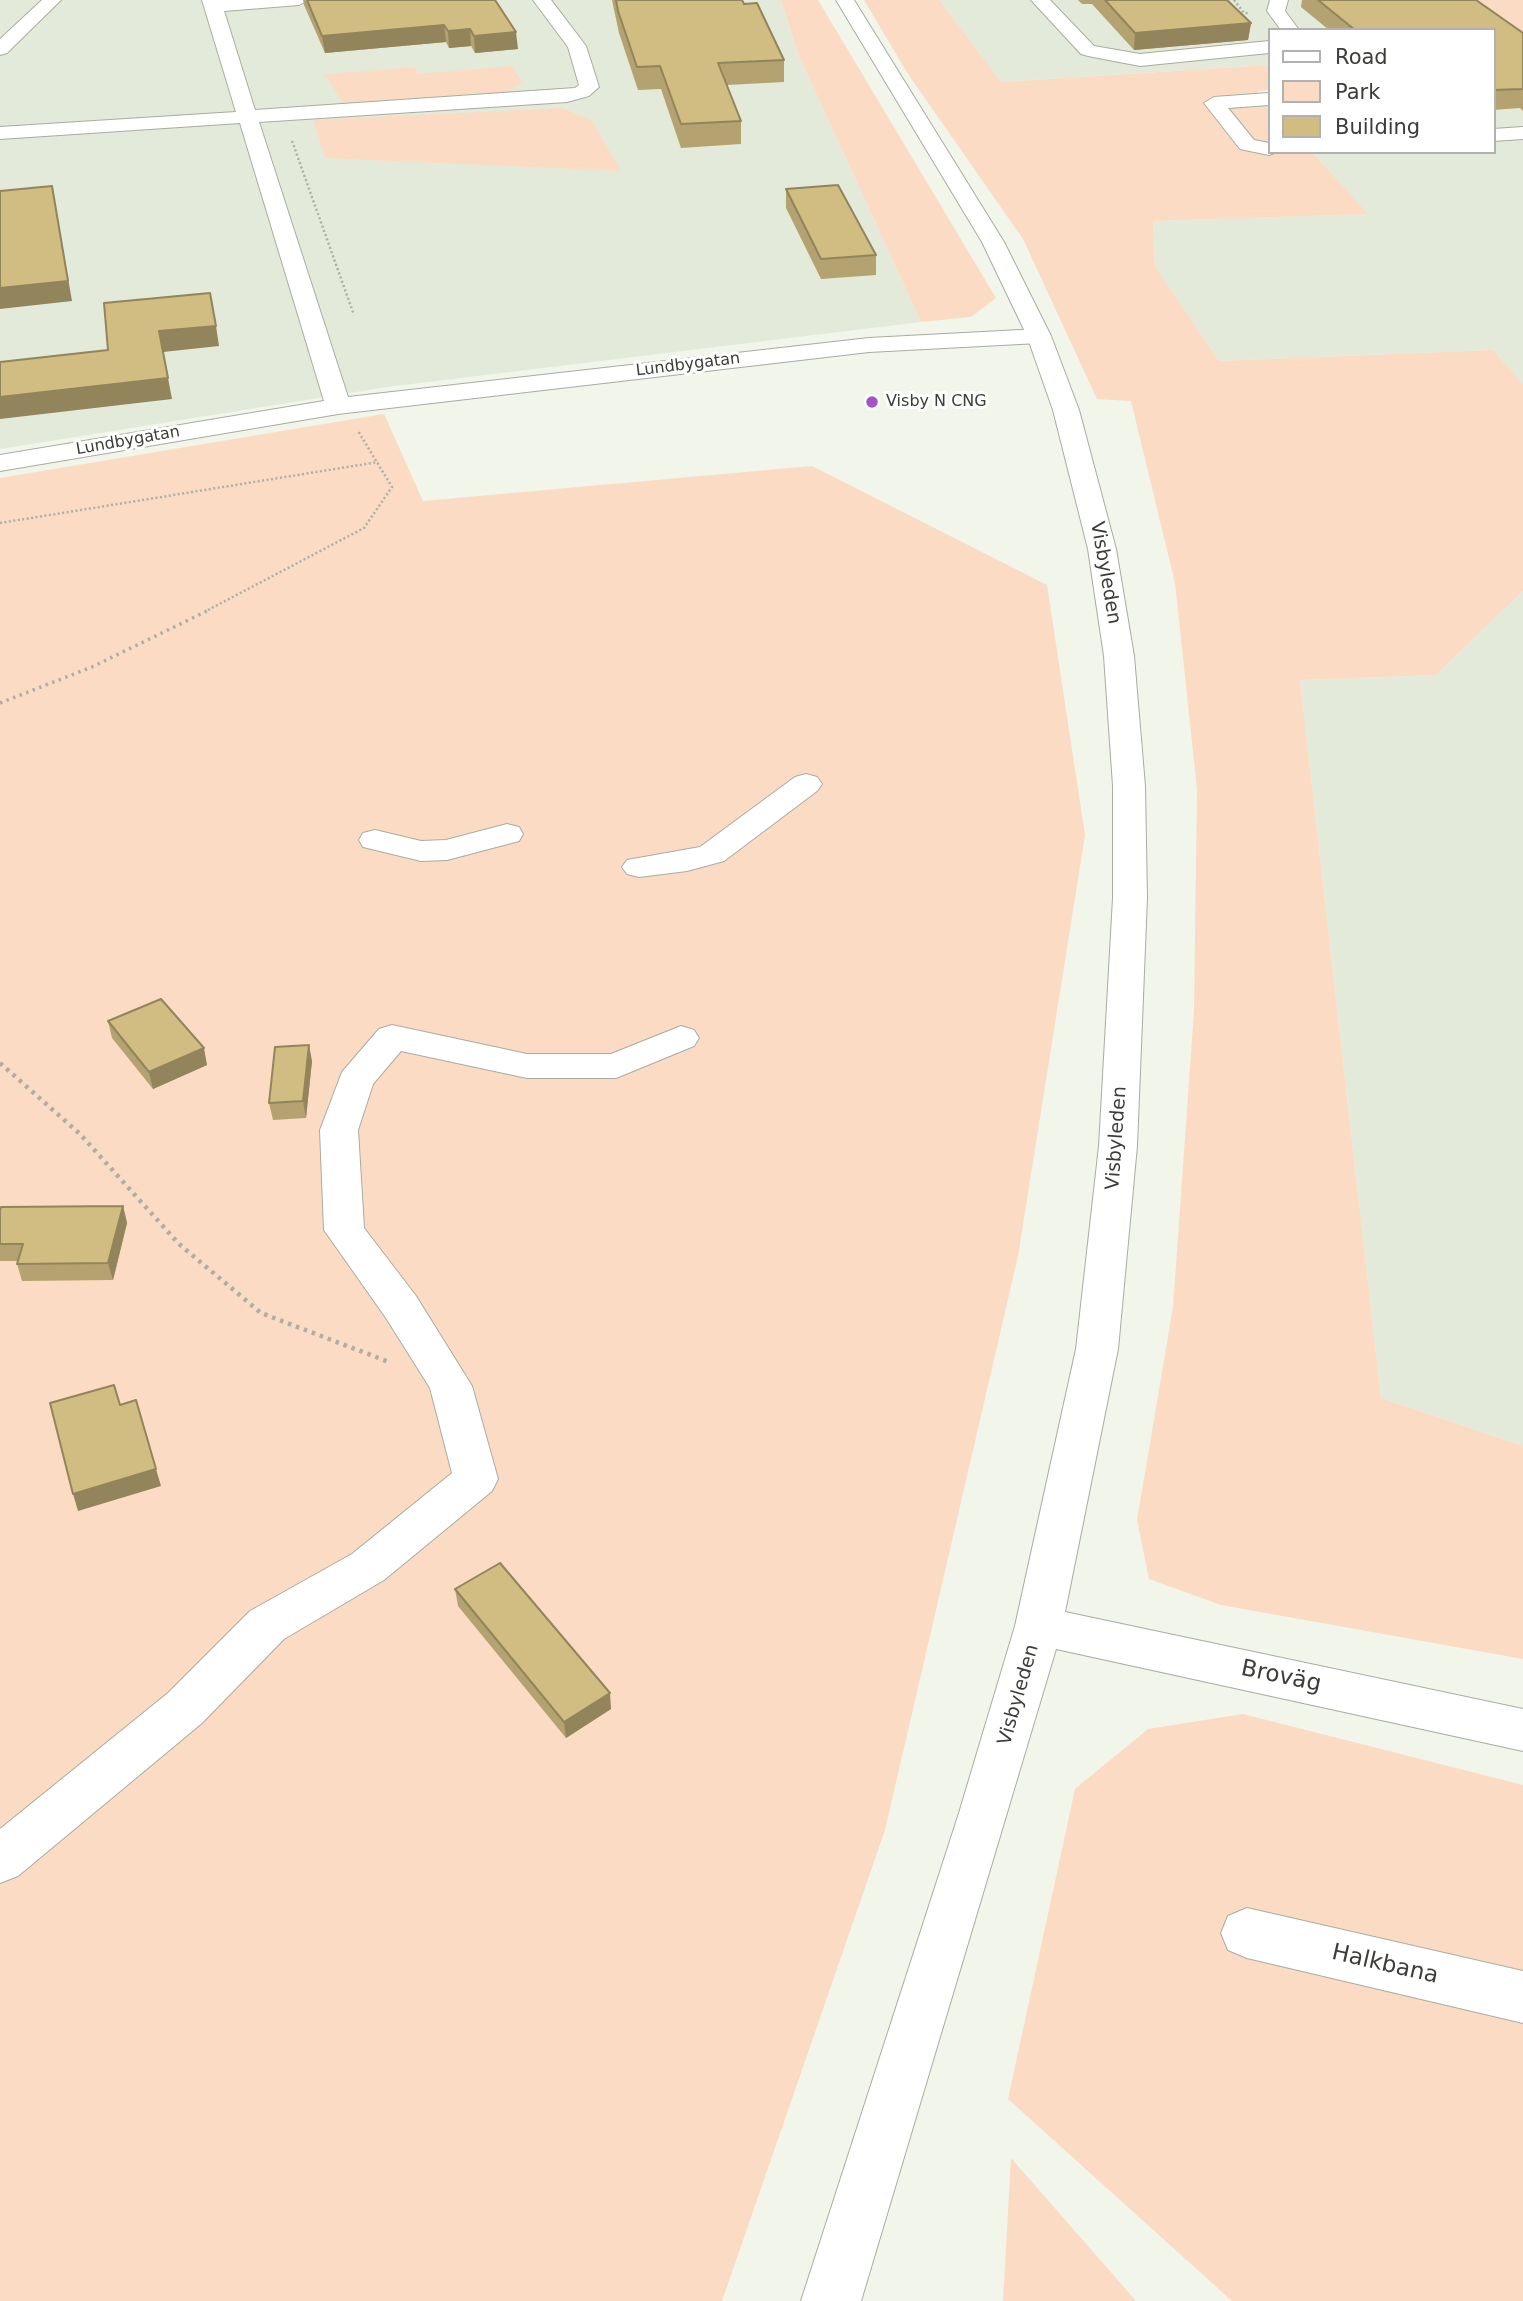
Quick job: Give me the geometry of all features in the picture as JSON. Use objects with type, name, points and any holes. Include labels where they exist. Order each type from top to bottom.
[{"type":"street","points":[[0,49],[52,0]]},
{"type":"street","points":[[299,0],[212,4],[338,406]]},
{"type":"street","points":[[0,133],[567,96],[582,92],[589,87],[577,46],[542,0]]},
{"type":"street","name":"Visbyleden","points":[[831,2301],[984,1813],[1039,1626],[1097,1349],[1118,1146],[1130,898],[1129,786],[1123,686],[1102,549],[1066,410],[1039,336],[966,197],[845,0]]},
{"type":"street","points":[[1040,0],[1088,50],[1140,60],[1268,47]]},
{"type":"street","points":[[1279,0],[1276,11],[1289,28]]},
{"type":"street","points":[[1268,100],[1214,103],[1247,145],[1268,149]]},
{"type":"street","points":[[1502,111],[1523,131]]},
{"type":"street","points":[[1495,135],[1523,131]]},
{"type":"street","name":"Lundbygatan","points":[[0,463],[338,406],[869,345],[1039,336]]},
{"type":"street","points":[[639,867],[687,861],[712,854],[806,784]]},
{"type":"street","points":[[375,840],[421,851],[447,850],[507,834]]},
{"type":"street","points":[[0,1860],[184,1708],[267,1625],[368,1567],[476,1479],[451,1386],[401,1307],[344,1230],[339,1130],[355,1081],[392,1037],[527,1066],[616,1066],[681,1038]]},
{"type":"street","name":"Broväg","points":[[1039,1626],[1523,1730]]},
{"type":"street","name":"Halkbana","points":[[1247,1933],[1523,1997]]},
{"type":"path","points":[[282,114],[354,315]]},
{"type":"path","points":[[0,703],[92,667],[229,600],[364,528],[392,487],[378,462],[338,406]]},
{"type":"path","points":[[0,523],[378,462]]},
{"type":"path","points":[[0,1063],[80,1134],[179,1244],[261,1312],[451,1386]]},
{"type":"shaded area","points":[[0,0],[781,0],[798,54],[921,322],[387,387],[0,449]]},
{"type":"shaded area","points":[[939,0],[1466,0],[1491,28],[1268,28],[1268,65],[1000,82]]},
{"type":"shaded area","points":[[1523,75],[1523,384],[1493,350],[1219,361],[1155,266],[1153,221],[1367,214],[1314,154],[1495,154],[1495,77]]},
{"type":"shaded area","points":[[1523,591],[1523,1446],[1381,1398],[1300,680],[1436,675]]},
{"type":"green space","points":[[781,0],[818,0],[996,298],[971,317],[921,322],[798,54]]},
{"type":"green space","points":[[864,0],[939,0],[1001,82],[1268,65],[1268,90],[1257,91],[1268,104],[1268,154],[1314,154],[1368,214],[1153,221],[1155,266],[1219,361],[1493,350],[1523,384],[1523,591],[1436,675],[1300,680],[1381,1398],[1523,1446],[1523,1659],[1221,1605],[1149,1579],[1137,1520],[1173,1307],[1194,1011],[1197,789],[1175,583],[1131,401],[1097,399],[1023,239],[908,74]]},
{"type":"green space","points":[[1466,0],[1523,0],[1523,42]]},
{"type":"green space","points":[[511,66],[522,82],[499,97],[345,107],[325,74],[416,67],[417,74]]},
{"type":"green space","points":[[563,108],[592,121],[621,171],[325,158],[313,120]]},
{"type":"green space","points":[[384,414],[423,501],[812,466],[1047,585],[1085,835],[1018,1256],[885,1830],[722,2301],[0,2301],[0,478]]},
{"type":"green space","points":[[1243,1714],[1523,1785],[1523,2301],[1232,2301],[1008,2099],[1075,1789],[1148,1729]]},
{"type":"green space","points":[[1011,2158],[1136,2301],[1003,2301]]},
{"type":"building","points":[[307,0],[495,0],[516,32],[474,36],[470,29],[448,31],[444,25],[322,36]]},
{"type":"building","points":[[616,0],[742,0],[744,4],[757,3],[784,60],[718,63],[741,121],[681,124],[660,66],[637,67]]},
{"type":"building","points":[[1105,0],[1227,0],[1251,23],[1135,33]]},
{"type":"building","points":[[1318,0],[1476,0],[1523,33],[1523,89],[1495,90],[1495,28],[1353,28]]},
{"type":"building","points":[[838,185],[876,255],[821,259],[786,189]]},
{"type":"building","points":[[52,186],[68,281],[0,288],[0,191]]},
{"type":"building","points":[[210,293],[216,326],[159,331],[168,378],[0,397],[0,362],[108,350],[104,303]]},
{"type":"building","points":[[161,999],[204,1048],[149,1072],[108,1021]]},
{"type":"building","points":[[309,1045],[303,1101],[269,1103],[275,1047]]},
{"type":"building","points":[[123,1206],[108,1263],[17,1264],[23,1244],[0,1244],[1,1207]]},
{"type":"building","points":[[114,1385],[120,1405],[136,1400],[156,1469],[73,1494],[50,1403]]},
{"type":"building","points":[[500,1563],[610,1693],[564,1722],[455,1589]]},
{"type":"place","name":"Visby N CNG","points":[[872,402]]}]
